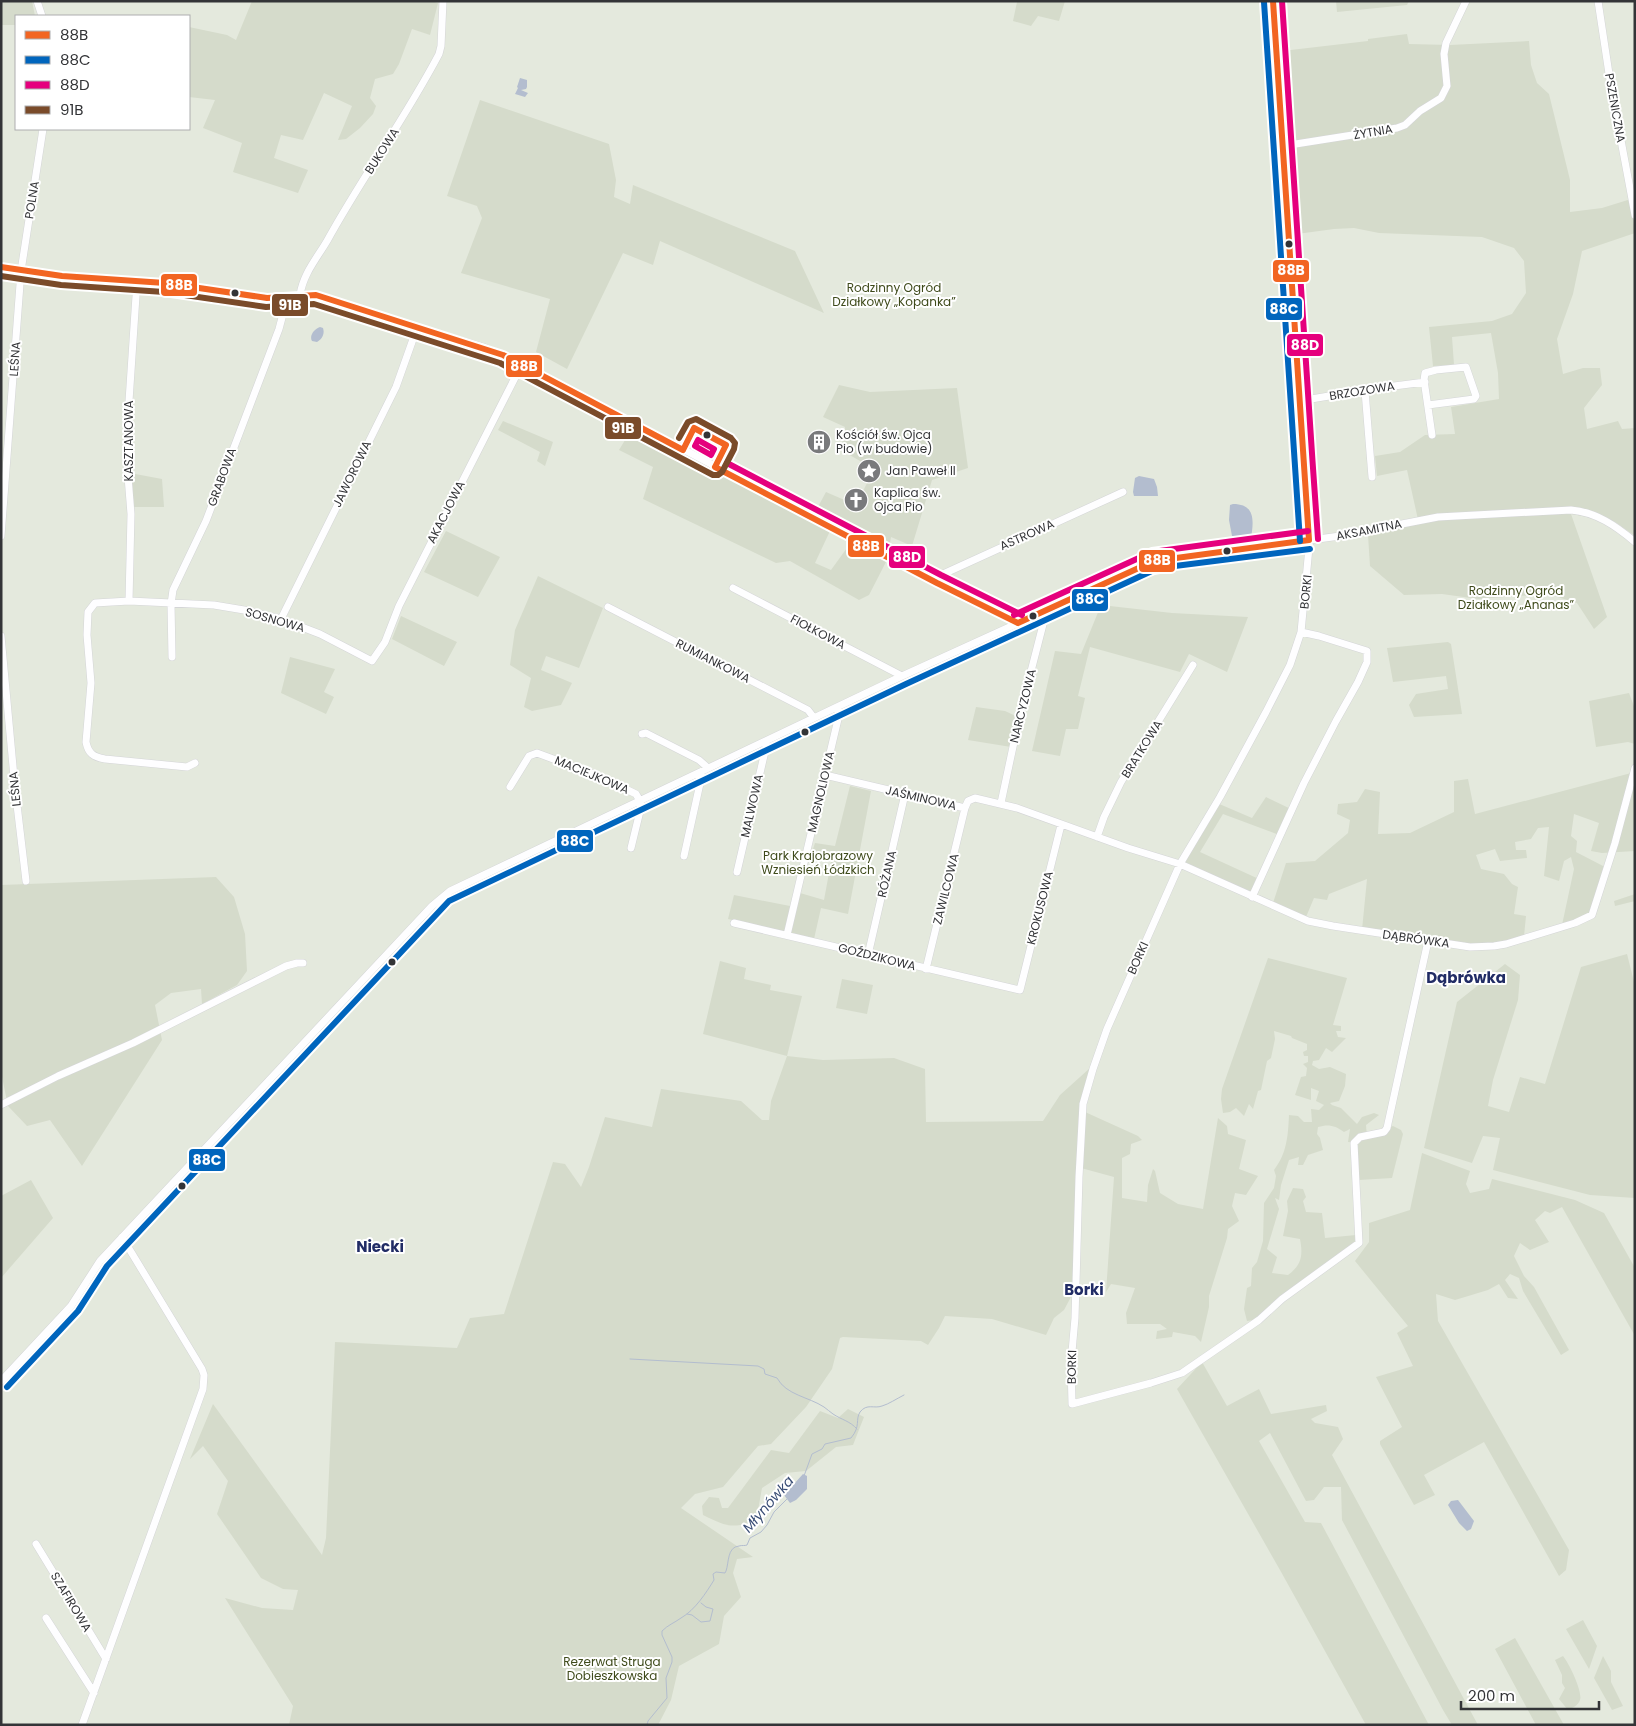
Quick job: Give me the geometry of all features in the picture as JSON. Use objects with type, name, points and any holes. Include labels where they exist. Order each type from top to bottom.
[{"type":"street","points":[[37,1],[42,15]]},
{"type":"street","name":"BUKOWA","points":[[300,295],[303,280],[341,215],[410,107],[438,54],[441,46],[443,1]]},
{"type":"street","name":"BORKI","points":[[1273,1],[1309,540],[1302,632],[1290,665],[1270,705],[1220,797],[1180,864],[1107,1030],[1083,1104],[1071,1363],[1072,1404],[1182,1373],[1259,1320],[1358,1242],[1354,1143],[1360,1138],[1384,1132],[1387,1128],[1428,941]]},
{"type":"street","name":"ŻYTNIA","points":[[1283,146],[1397,128],[1405,125],[1420,111],[1441,98],[1448,86],[1444,54],[1446,43],[1466,1]]},
{"type":"street","name":"PSZENICZNA","points":[[1598,1],[1611,87],[1635,215]]},
{"type":"street","name":"POLNA","points":[[21,271],[43,130]]},
{"type":"street","points":[[1,267],[21,271],[165,283],[269,299],[316,295],[482,347],[522,364],[932,581],[1018,623]]},
{"type":"street","name":"LEŚNA","points":[[1,536],[21,271]]},
{"type":"street","name":"KASZTANOWA","points":[[130,601],[131,514],[127,464],[136,281]]},
{"type":"street","name":"GRABOWA","points":[[172,657],[171,604],[173,590],[206,521],[279,329],[287,298]]},
{"type":"street","name":"JAWOROWA","points":[[281,619],[396,386],[417,328]]},
{"type":"street","name":"AKACJOWA","points":[[372,661],[385,642],[399,606],[522,364]]},
{"type":"street","points":[[1428,405],[1474,399],[1476,396],[1466,367],[1425,373],[1425,382],[1428,405],[1432,435]]},
{"type":"street","name":"BRZOZOWA","points":[[1299,401],[1425,382]]},
{"type":"street","points":[[1365,391],[1372,477]]},
{"type":"street","name":"ASTROWA","points":[[932,581],[941,574],[1123,492]]},
{"type":"street","name":"AKSAMITNA","points":[[640,801],[902,676],[1154,561],[1309,540],[1438,517],[1570,510],[1590,514],[1609,522],[1635,542]]},
{"type":"street","name":"FIOŁKOWA","points":[[733,588],[902,676]]},
{"type":"street","points":[[171,604],[130,601],[94,603],[88,612],[87,635],[91,683],[87,748],[93,756],[105,759],[187,767],[195,763]]},
{"type":"street","name":"SOSNOWA","points":[[171,604],[214,605],[281,619],[320,634],[372,661]]},
{"type":"street","name":"RUMIANKOWA","points":[[608,607],[808,710],[814,718]]},
{"type":"street","name":"NARCYZOWA","points":[[1000,804],[1020,714],[1047,609]]},
{"type":"street","points":[[1252,897],[1304,783],[1367,662],[1367,651],[1302,632]]},
{"type":"street","name":"LEŚNA","points":[[1,636],[26,882]]},
{"type":"street","name":"BRATKOWA","points":[[1097,837],[1104,817],[1121,782],[1193,664]]},
{"type":"street","name":"MAGNOLIOWA","points":[[787,935],[839,715],[838,707]]},
{"type":"street","points":[[642,734],[646,733],[699,760],[704,770],[684,856]]},
{"type":"street","name":"MALWOWA","points":[[737,872],[766,741]]},
{"type":"street","name":"MACIEJKOWA","points":[[510,787],[529,756],[537,753],[599,776],[633,793],[640,801],[640,809],[631,848]]},
{"type":"street","name":"DĄBRÓWKA","points":[[1097,837],[1180,864],[1308,921],[1470,947],[1500,945],[1590,917],[1615,843],[1635,768]]},
{"type":"street","name":"JAŚMINOWA","points":[[825,775],[965,808],[968,801],[975,798],[1000,804],[1097,837]]},
{"type":"street","name":"RÓŻANA","points":[[868,955],[905,794]]},
{"type":"street","points":[[1,1381],[71,1306],[100,1261],[444,894],[640,801]]},
{"type":"street","name":"ZAWILCOWA","points":[[926,969],[965,808]]},
{"type":"street","name":"KROKUSOWA","points":[[1020,990],[1061,825]]},
{"type":"street","name":"GOŹDZIKOWA","points":[[734,923],[1020,990]]},
{"type":"street","points":[[1,1105],[58,1076],[134,1043],[286,966],[303,963]]},
{"type":"street","points":[[82,1725],[203,1389],[204,1375],[202,1369],[122,1237]]},
{"type":"street","name":"SZAFIROWA","points":[[36,1544],[106,1659]]},
{"type":"street","points":[[46,1618],[94,1693]]},
{"type":"green space","name":"Park Krajobrazowy Wzniesień Łódzkich","points":[[1,1],[1635,1],[1635,1725],[1,1725]]},
{"type":"green space","points":[[1,1],[32,1],[35,15],[15,15],[15,25],[1,25]]},
{"type":"green space","points":[[252,1],[432,1],[438,3],[430,35],[412,29],[399,64],[393,74],[375,79],[370,98],[376,106],[373,114],[360,128],[346,139],[338,140],[352,106],[324,93],[303,140],[281,135],[274,158],[308,170],[298,193],[233,172],[242,143],[203,128],[215,100],[190,97],[190,27],[227,35],[236,40]]},
{"type":"green space","points":[[1065,1],[1059,21],[1038,16],[1031,26],[1013,21],[1017,2]]},
{"type":"green space","points":[[1336,1],[1409,1],[1407,5],[1337,12]]},
{"type":"green space","points":[[1407,34],[1409,44],[1450,45],[1529,41],[1531,65],[1537,83],[1549,94],[1570,180],[1570,212],[1602,208],[1631,199],[1635,233],[1582,251],[1573,294],[1557,339],[1563,374],[1583,368],[1600,368],[1602,385],[1584,408],[1587,429],[1618,421],[1622,429],[1635,428],[1635,536],[1615,522],[1571,514],[1607,617],[1594,629],[1577,603],[1548,594],[1478,599],[1442,594],[1404,595],[1370,566],[1368,535],[1419,524],[1407,470],[1377,476],[1375,456],[1400,452],[1425,435],[1455,434],[1451,407],[1499,399],[1498,373],[1491,333],[1452,337],[1454,365],[1433,366],[1429,327],[1492,321],[1512,314],[1526,293],[1524,261],[1514,248],[1482,237],[1379,233],[1354,228],[1297,234],[1282,51],[1368,41],[1368,39]]},
{"type":"green space","points":[[480,100],[609,144],[616,180],[614,197],[630,204],[633,185],[795,251],[824,313],[660,241],[653,265],[623,253],[567,369],[536,352],[550,299],[461,273],[482,218],[477,206],[447,196]]},
{"type":"green space","points":[[839,385],[870,392],[957,388],[968,468],[932,480],[912,546],[891,537],[887,560],[869,595],[859,600],[790,561],[776,563],[643,499],[653,467],[619,450],[633,427],[813,516],[826,492],[856,505],[874,469],[841,450],[845,427],[823,417]],"holes":[[[830,531],[852,541],[831,570],[815,563]]]},
{"type":"green space","points":[[503,421],[553,442],[545,466],[537,461],[540,452],[498,430]]},
{"type":"green space","points":[[130,473],[162,479],[164,507],[134,507]]},
{"type":"green space","points":[[446,531],[500,557],[478,597],[424,572]]},
{"type":"green space","points":[[538,576],[603,608],[579,668],[546,656],[541,670],[572,683],[561,705],[532,711],[524,707],[531,678],[510,665],[515,630]]},
{"type":"green space","points":[[1101,605],[1172,613],[1248,617],[1227,672],[1189,654],[1180,672],[1090,647],[1078,696],[1085,698],[1078,729],[1066,729],[1060,756],[1032,751],[1055,651],[1081,654]]},
{"type":"green space","points":[[401,616],[457,642],[444,666],[392,639]]},
{"type":"green space","points":[[1448,642],[1451,644],[1462,714],[1414,717],[1409,705],[1416,694],[1448,689],[1446,676],[1393,682],[1387,648]]},
{"type":"green space","points":[[290,657],[335,669],[324,692],[334,697],[326,714],[281,693]]},
{"type":"green space","points":[[1629,693],[1635,709],[1635,744],[1628,742],[1596,747],[1589,701]]},
{"type":"green space","points":[[976,707],[1005,711],[1020,718],[1011,747],[968,740]]},
{"type":"green space","points":[[1635,772],[1635,851],[1602,853],[1591,851],[1599,823],[1574,814],[1571,836],[1577,841],[1576,852],[1605,867],[1591,915],[1562,925],[1574,869],[1571,857],[1564,861],[1559,881],[1544,876],[1549,827],[1538,828],[1531,839],[1515,842],[1516,850],[1526,850],[1527,858],[1500,861],[1495,849],[1476,855],[1481,869],[1504,874],[1512,884],[1518,887],[1514,914],[1526,916],[1524,936],[1500,942],[1471,945],[1362,930],[1367,879],[1329,894],[1327,900],[1314,898],[1306,917],[1273,903],[1286,863],[1315,861],[1348,833],[1350,820],[1337,814],[1338,804],[1357,802],[1365,789],[1380,792],[1378,834],[1410,833],[1454,812],[1454,781],[1468,779],[1475,814]]},
{"type":"green space","points":[[850,786],[871,791],[848,914],[821,908],[814,939],[728,919],[734,895],[795,907],[800,893],[824,900],[832,857],[812,852],[815,843],[835,846]]},
{"type":"green space","points":[[1266,797],[1295,811],[1282,836],[1223,814],[1200,852],[1261,880],[1253,899],[1181,868],[1217,803],[1252,818]]},
{"type":"green space","points":[[216,877],[234,897],[245,934],[247,971],[237,985],[202,1004],[201,989],[171,993],[155,1005],[162,1040],[82,1166],[50,1120],[27,1126],[8,1106],[1,1072],[1,885]]},
{"type":"green space","points":[[1635,894],[1635,901],[1615,906],[1614,901]]},
{"type":"green space","points":[[1627,954],[1635,986],[1635,1198],[1590,1195],[1493,1170],[1500,1138],[1483,1136],[1472,1163],[1424,1148],[1457,1002],[1505,964],[1520,975],[1518,1000],[1493,1080],[1488,1106],[1509,1112],[1520,1077],[1545,1084],[1581,967]]},
{"type":"green space","points":[[1268,958],[1347,978],[1333,1025],[1341,1026],[1341,1031],[1336,1031],[1338,1037],[1346,1038],[1332,1052],[1326,1048],[1319,1060],[1313,1061],[1312,1065],[1319,1069],[1330,1067],[1346,1074],[1345,1086],[1339,1101],[1330,1103],[1341,1108],[1357,1124],[1362,1117],[1374,1113],[1379,1115],[1366,1125],[1367,1138],[1393,1126],[1401,1130],[1403,1134],[1392,1178],[1359,1180],[1356,1151],[1358,1143],[1348,1142],[1350,1129],[1344,1132],[1331,1126],[1318,1127],[1317,1134],[1323,1150],[1308,1155],[1303,1165],[1298,1165],[1299,1157],[1289,1160],[1281,1185],[1279,1200],[1275,1198],[1279,1209],[1267,1249],[1277,1257],[1272,1273],[1288,1275],[1299,1263],[1300,1259],[1300,1239],[1283,1236],[1288,1211],[1287,1201],[1293,1188],[1303,1189],[1306,1197],[1303,1201],[1306,1212],[1322,1213],[1325,1238],[1356,1235],[1357,1240],[1254,1320],[1247,1321],[1244,1309],[1247,1288],[1251,1286],[1252,1268],[1257,1262],[1263,1241],[1264,1203],[1274,1188],[1276,1176],[1274,1170],[1284,1151],[1289,1115],[1298,1116],[1304,1122],[1312,1122],[1311,1109],[1319,1110],[1324,1105],[1316,1101],[1319,1091],[1311,1088],[1311,1100],[1295,1095],[1301,1077],[1306,1076],[1307,1068],[1303,1064],[1308,1062],[1308,1056],[1304,1056],[1303,1052],[1307,1050],[1307,1044],[1291,1036],[1274,1031],[1275,1039],[1271,1058],[1267,1061],[1261,1090],[1258,1091],[1253,1109],[1249,1104],[1244,1116],[1236,1108],[1230,1112],[1223,1113],[1222,1089]]},
{"type":"green space","points":[[720,961],[746,968],[744,979],[771,985],[770,990],[802,996],[787,1056],[703,1034]]},
{"type":"green space","points":[[842,979],[873,985],[867,1014],[836,1008]]},
{"type":"green space","name":"Rezerwat Struga Dobieszkowska","points":[[787,1056],[823,1060],[894,1058],[925,1069],[926,1122],[1043,1121],[1060,1095],[1090,1068],[1092,1069],[1082,1103],[1072,1295],[1064,1310],[1054,1318],[1046,1335],[992,1319],[945,1316],[928,1345],[921,1341],[840,1338],[832,1369],[806,1407],[771,1444],[758,1446],[723,1487],[695,1494],[681,1508],[753,1557],[737,1559],[733,1573],[741,1597],[724,1616],[719,1644],[679,1666],[671,1700],[658,1725],[289,1725],[293,1706],[225,1598],[262,1608],[293,1610],[298,1590],[283,1589],[261,1578],[217,1514],[228,1481],[203,1446],[190,1459],[213,1404],[322,1555],[326,1538],[335,1342],[457,1348],[470,1318],[504,1314],[553,1162],[565,1164],[581,1187],[605,1117],[652,1127],[661,1089],[741,1101],[762,1120],[769,1120],[771,1101]]},
{"type":"green space","points":[[1085,1112],[1138,1136],[1142,1140],[1131,1144],[1130,1154],[1122,1158],[1122,1198],[1147,1202],[1148,1185],[1153,1169],[1160,1193],[1178,1204],[1203,1209],[1218,1118],[1227,1126],[1228,1134],[1246,1140],[1239,1169],[1258,1176],[1246,1195],[1235,1193],[1232,1206],[1239,1221],[1228,1229],[1209,1296],[1209,1307],[1201,1342],[1195,1336],[1173,1332],[1172,1337],[1156,1339],[1157,1331],[1167,1329],[1160,1324],[1127,1324],[1126,1313],[1135,1288],[1111,1284],[1106,1292],[1114,1177],[1081,1168]]},
{"type":"green space","points":[[1422,1153],[1470,1171],[1466,1184],[1470,1193],[1489,1189],[1492,1179],[1575,1200],[1604,1213],[1635,1268],[1635,1336],[1562,1207],[1550,1213],[1545,1211],[1535,1220],[1549,1242],[1530,1250],[1520,1243],[1514,1256],[1524,1276],[1534,1287],[1569,1350],[1561,1355],[1523,1291],[1519,1278],[1510,1274],[1505,1280],[1518,1299],[1508,1298],[1499,1284],[1488,1290],[1455,1300],[1436,1294],[1438,1321],[1569,1550],[1566,1570],[1559,1576],[1484,1442],[1424,1475],[1435,1495],[1414,1505],[1380,1444],[1380,1441],[1402,1427],[1376,1377],[1413,1366],[1397,1333],[1408,1326],[1355,1261],[1369,1242],[1369,1223],[1410,1210]]},
{"type":"green space","points":[[31,1180],[53,1218],[1,1278],[1,1196]]},
{"type":"green space","points":[[1202,1362],[1227,1406],[1259,1389],[1271,1414],[1326,1405],[1327,1411],[1311,1419],[1315,1423],[1338,1427],[1343,1439],[1332,1455],[1478,1725],[1452,1725],[1443,1710],[1342,1520],[1341,1487],[1324,1487],[1314,1500],[1306,1501],[1270,1433],[1259,1441],[1305,1522],[1321,1523],[1429,1725],[1366,1725],[1177,1389]]},
{"type":"green space","points":[[848,1409],[864,1417],[853,1445],[836,1447],[806,1471],[785,1473],[762,1488],[756,1521],[734,1526],[717,1522],[703,1515],[702,1506],[709,1497],[719,1498],[722,1508],[728,1508],[771,1450],[789,1453],[820,1411],[838,1418]]},
{"type":"green space","points":[[1583,1620],[1597,1646],[1589,1669],[1566,1629]]},
{"type":"green space","points":[[1515,1638],[1564,1725],[1536,1725],[1495,1649]]},
{"type":"green space","points":[[1563,1656],[1575,1678],[1580,1696],[1578,1704],[1568,1710],[1559,1699],[1565,1688],[1562,1683],[1562,1675],[1555,1660]]},
{"type":"green space","points":[[1603,1656],[1611,1671],[1611,1682],[1623,1706],[1612,1710],[1594,1678]]},
{"type":"water","points":[[520,78],[527,80],[526,89],[521,90],[528,93],[525,97],[515,94]]},
{"type":"water","points":[[320,327],[323,328],[323,336],[317,342],[312,341],[313,333]]},
{"type":"water","points":[[1139,476],[1154,479],[1158,496],[1134,496],[1135,478]]},
{"type":"water","points":[[1230,505],[1246,507],[1249,510],[1253,525],[1251,538],[1241,540],[1232,536],[1229,520]]},
{"type":"water","points":[[803,1474],[807,1476],[807,1489],[790,1503],[784,1495]]},
{"type":"water","points":[[1458,1500],[1474,1521],[1471,1529],[1467,1531],[1459,1523],[1448,1505],[1451,1501]]},
{"type":"waterway","points":[[630,1359],[758,1366],[764,1369],[765,1374],[777,1378],[781,1384],[792,1392],[824,1407],[857,1429]]},
{"type":"waterway","name":"Młynówka","points":[[804,1476],[812,1454],[822,1449],[825,1444],[851,1438],[856,1430],[860,1412],[863,1409],[885,1405],[904,1395]]},
{"type":"waterway","name":"Młynówka","points":[[647,1725],[648,1721],[667,1698],[666,1678],[672,1657],[662,1631],[686,1615],[695,1606],[714,1580],[713,1574],[716,1572],[725,1573],[732,1549],[747,1545],[750,1538],[761,1532],[774,1512],[787,1499]]},
{"type":"waterway","name":"Młynówka","points":[[687,1614],[692,1615],[701,1622],[710,1621],[713,1609],[701,1603]]},
{"type":"transit line","name":"88B","points":[[1273,1],[1309,540]]},
{"type":"transit line","name":"88D","points":[[1282,1],[1318,539]]},
{"type":"transit line","name":"88C","points":[[1264,2],[1300,541]]},
{"type":"transit line","name":"88B","points":[[1,267],[62,276],[165,283],[267,298],[316,295],[503,355],[683,450]]},
{"type":"transit line","name":"91B","points":[[1,276],[61,285],[164,292],[266,307],[314,304],[500,363],[713,475],[718,475],[722,472],[734,449],[735,443],[731,438],[696,419],[688,422],[679,438]]},
{"type":"transit line","name":"88B","points":[[683,450],[694,428],[726,445],[715,467]]},
{"type":"transit line","name":"88D","points":[[698,440],[714,449],[711,455],[695,446],[698,440]]},
{"type":"transit line","name":"88D","points":[[727,463],[941,575],[1022,615]]},
{"type":"transit line","name":"88B","points":[[715,467],[937,583],[1018,623]]},
{"type":"transit line","name":"88D","points":[[1014,615],[1152,552],[1308,531]]},
{"type":"transit line","name":"88B","points":[[1018,623],[1154,561],[1309,540]]},
{"type":"transit line","name":"88C","points":[[7,1387],[78,1311],[107,1266],[449,901],[906,684],[1154,570],[1310,549]]},
{"type":"place","name":"Kościół św. Ojca Pio (w budowie)","points":[[819,442]]},
{"type":"place","name":"Jan Paweł II","points":[[869,471]]},
{"type":"place","name":"Kaplica św. Ojca Pio","points":[[856,500]]},
{"type":"district","name":"Dąbrówka","points":[[1466,978]]},
{"type":"district","name":"Niecki","points":[[380,1247]]},
{"type":"district","name":"Borki","points":[[1084,1290]]},
{"type":"park label","name":"Rodzinny Ogród Działkowy „Kopanka”","points":[[894,295]]},
{"type":"park label","name":"Rodzinny Ogród Działkowy „Ananas”","points":[[1516,598]]}]
